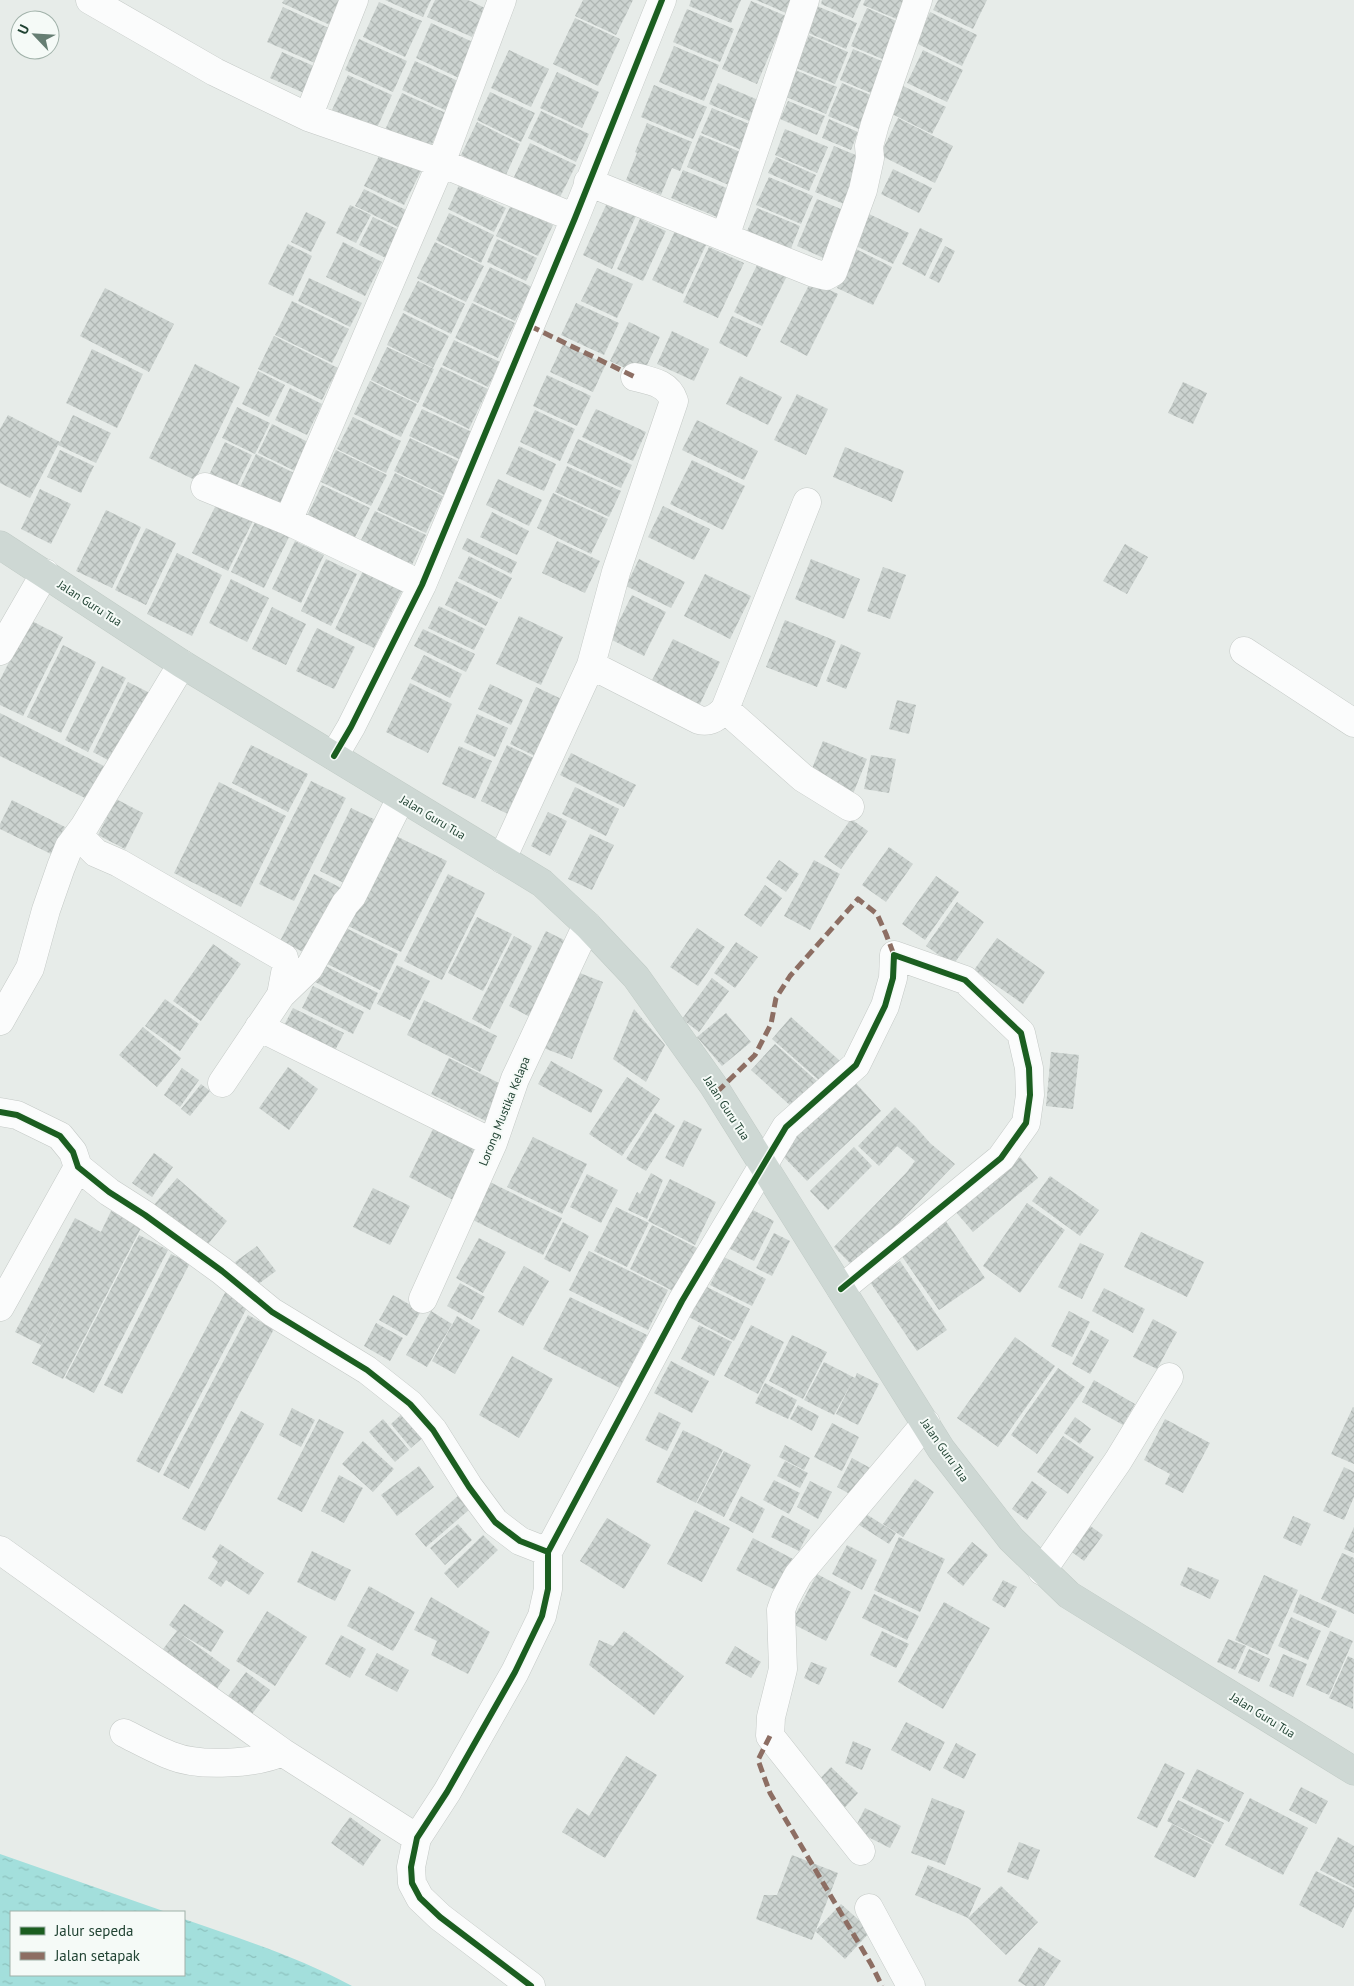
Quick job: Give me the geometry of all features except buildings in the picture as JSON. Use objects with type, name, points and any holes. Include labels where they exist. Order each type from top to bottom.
[{"type":"main road","name":"Jalan Guru Tua","points":[[0,545],[182,664],[542,883],[587,925],[636,977],[713,1085],[941,1449],[1011,1539],[1069,1595],[1354,1770]]},
{"type":"street","points":[[90,0],[215,72],[308,117],[441,163],[575,218]]},
{"type":"street","points":[[308,117],[354,0]]},
{"type":"street","points":[[288,521],[441,163],[502,0]]},
{"type":"street","points":[[334,756],[351,728],[422,585],[575,218],[662,0]]},
{"type":"street","points":[[725,237],[805,0]]},
{"type":"street","points":[[588,182],[814,273],[826,276],[833,272],[863,190],[870,158],[869,146],[875,124],[918,0]]},
{"type":"street","points":[[502,859],[592,665],[616,572],[674,401],[672,394],[666,388],[657,383],[635,377]]},
{"type":"street","points":[[205,487],[288,521],[422,585]]},
{"type":"street","points":[[592,665],[699,720],[706,722],[712,719],[725,709],[807,502]]},
{"type":"street","points":[[0,651],[45,573]]},
{"type":"street","points":[[1244,651],[1354,723]]},
{"type":"street","points":[[0,1022],[30,968],[46,910],[69,847],[182,664]]},
{"type":"street","points":[[725,709],[803,778],[850,807]]},
{"type":"street","points":[[222,1083],[281,995],[309,968],[345,904],[352,896],[401,798]]},
{"type":"street","points":[[78,835],[96,853],[119,863],[284,958],[286,968],[281,995]]},
{"type":"street","name":"Lorong Mustika Kelapa","points":[[423,1299],[493,1144],[515,1079],[587,925]]},
{"type":"street","points":[[531,1986],[440,1917],[420,1898],[412,1884],[411,1867],[417,1838],[447,1792],[515,1672],[542,1616],[548,1589],[548,1552],[682,1301],[786,1127],[856,1065],[885,1006],[893,978],[894,955],[965,980],[1021,1033],[1028,1068],[1030,1095],[1026,1123],[1001,1158],[841,1289]]},
{"type":"street","points":[[260,1027],[493,1144]]},
{"type":"street","points":[[0,1112],[17,1115],[60,1136],[73,1152],[78,1167],[110,1192],[222,1271],[272,1312],[367,1370],[403,1398],[433,1430],[469,1487],[495,1522],[520,1540],[548,1552]]},
{"type":"street","points":[[0,1307],[78,1167]]},
{"type":"street","points":[[1042,1571],[1118,1461],[1170,1377]]},
{"type":"street","points":[[861,1851],[770,1736],[771,1717],[783,1669],[781,1610],[798,1575],[926,1423]]},
{"type":"street","points":[[0,1550],[282,1752],[417,1838]]},
{"type":"street","points":[[124,1733],[174,1757],[215,1763],[270,1758],[282,1752]]},
{"type":"street","points":[[869,1908],[911,1986]]},
{"type":"water","points":[[0,1854],[163,1911],[10,1911],[10,1976],[185,1976],[185,1919],[290,1957],[352,1986],[0,1986]]},
{"type":"marked path","points":[[530,326],[635,377]]},
{"type":"marked path","points":[[717,1092],[755,1055],[771,1024],[776,998],[790,976],[858,899],[877,914],[894,955]]},
{"type":"marked path","points":[[770,1736],[758,1760],[770,1793],[871,1964],[882,1986]]},
{"type":"cycle path","points":[[334,756],[351,727],[422,585],[575,218],[662,0]]},
{"type":"cycle path","points":[[531,1986],[440,1917],[420,1898],[412,1883],[411,1867],[417,1838],[447,1792],[515,1672],[542,1616],[548,1589],[548,1552],[682,1301],[786,1127],[856,1065],[885,1006],[893,978],[894,955],[965,980],[1021,1033],[1029,1068],[1030,1095],[1026,1123],[1001,1158],[841,1289]]},
{"type":"cycle path","points":[[0,1112],[17,1115],[60,1136],[73,1152],[78,1167],[109,1192],[145,1215],[222,1271],[272,1312],[367,1370],[410,1404],[433,1430],[469,1487],[495,1522],[520,1541],[548,1552]]}]
